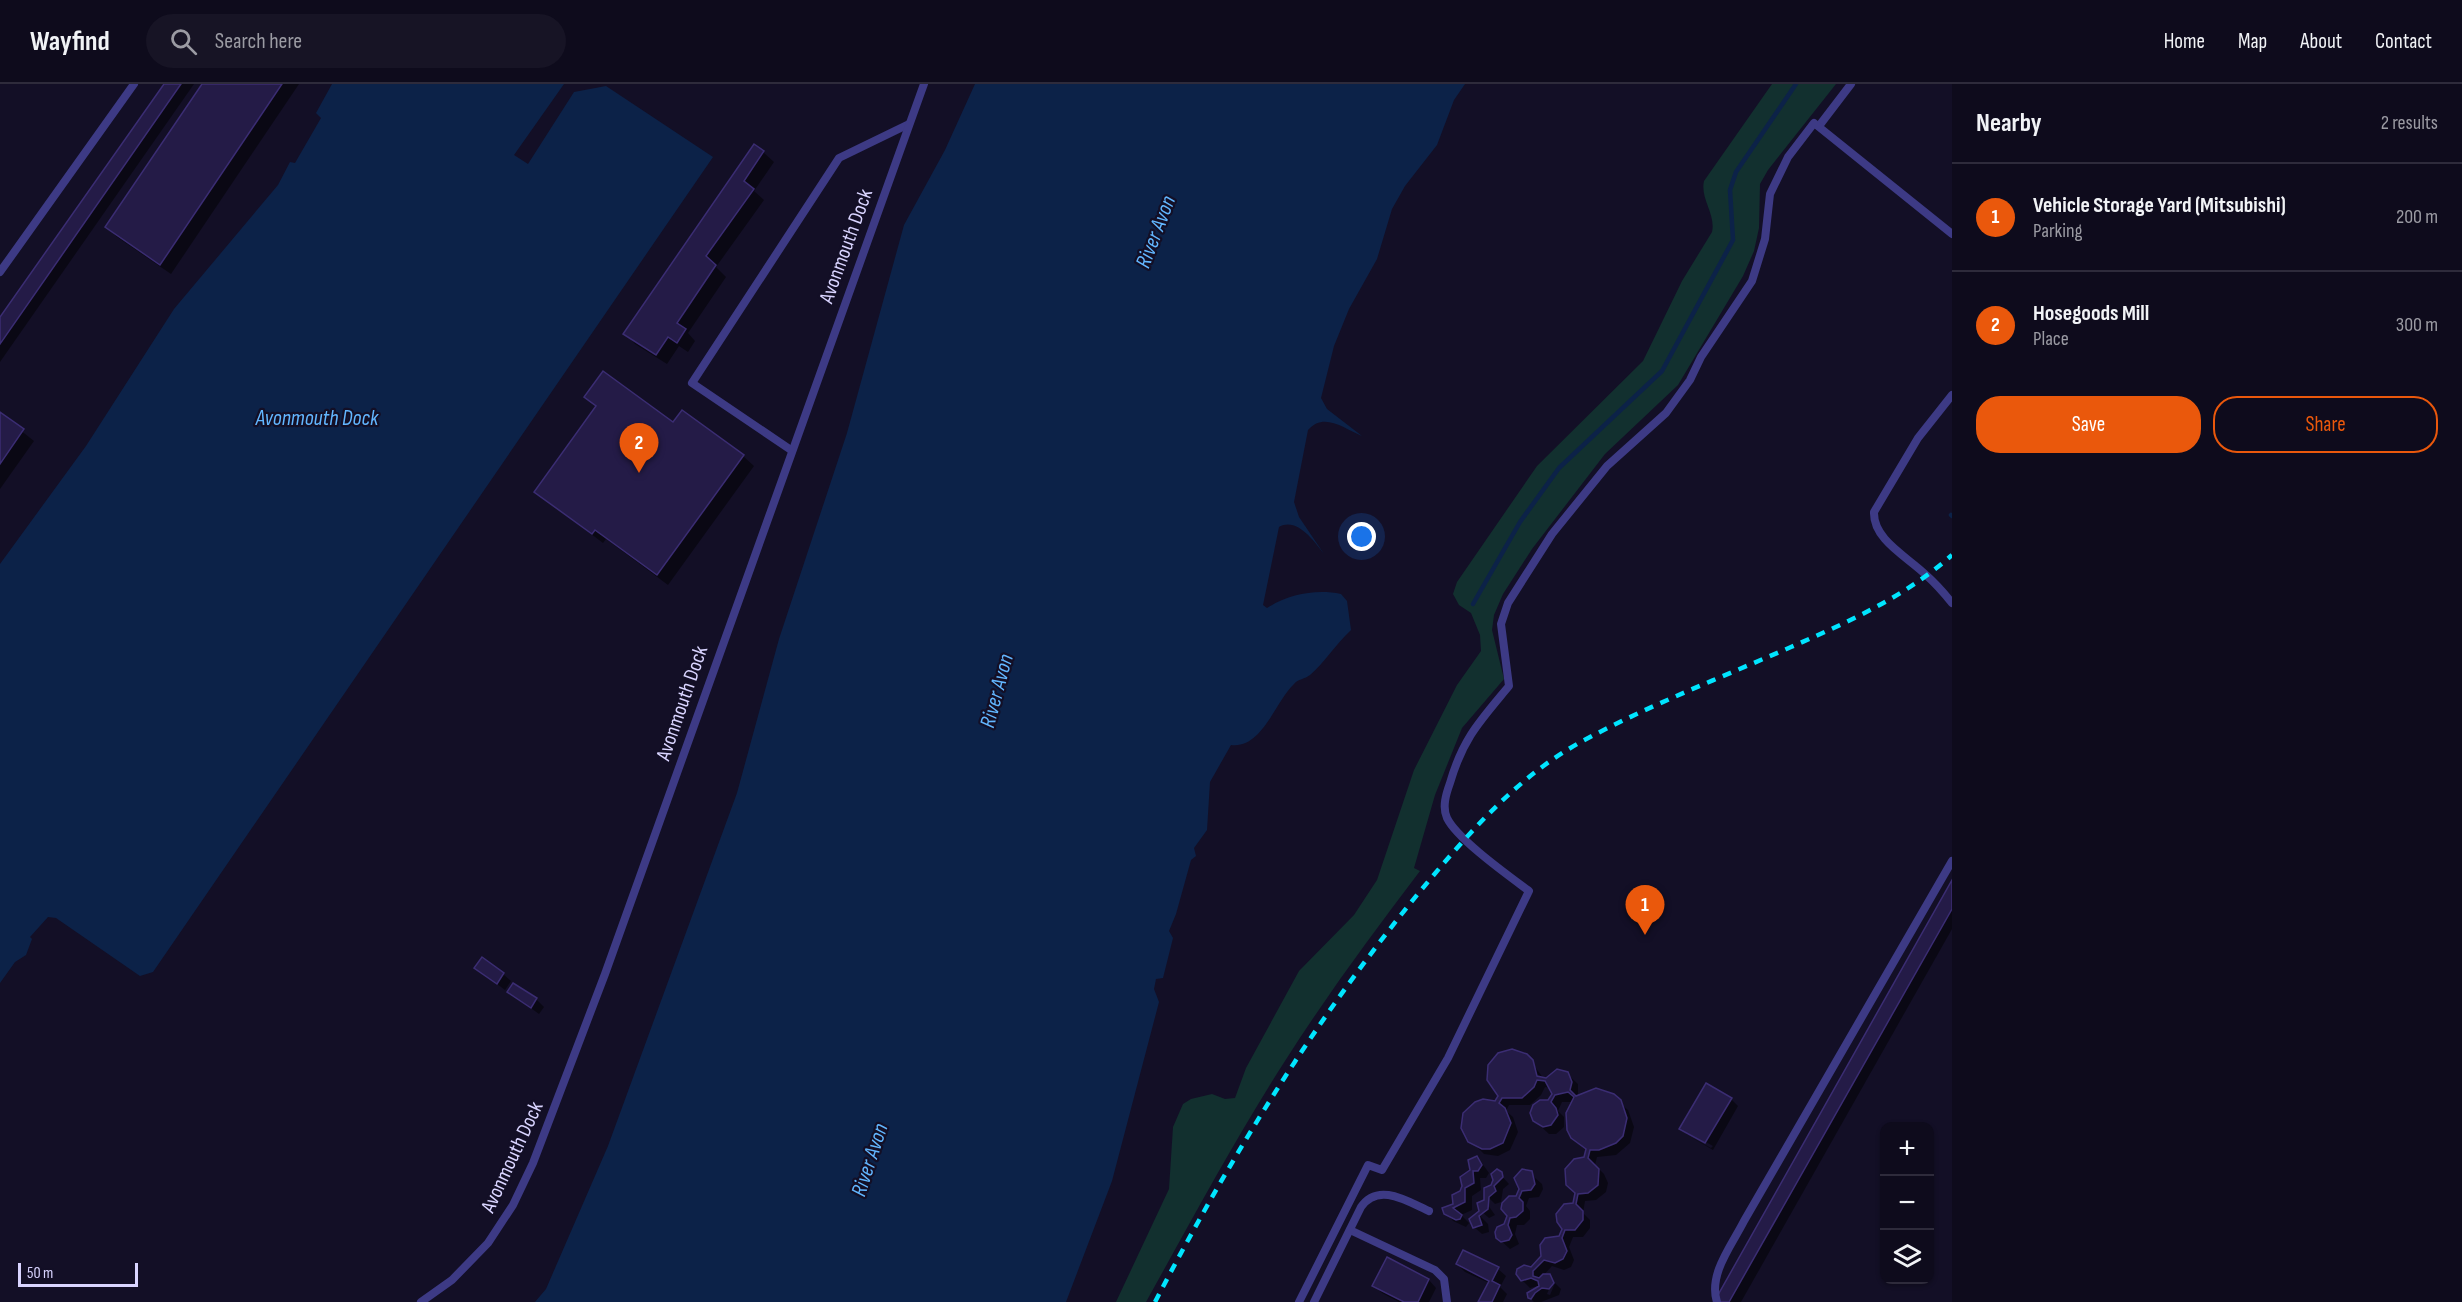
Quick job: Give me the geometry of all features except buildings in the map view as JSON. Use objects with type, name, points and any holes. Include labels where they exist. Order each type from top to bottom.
[{"type":"lane","points":[[0,272],[134,84]]},
{"type":"lane","name":"Avonmouth Dock","points":[[421,1302],[452,1280],[488,1244],[513,1205],[533,1163],[605,974],[924,84]]},
{"type":"lane","points":[[1819,126],[1851,84]]},
{"type":"lane","points":[[1299,1302],[1368,1165],[1382,1170],[1448,1058],[1529,891],[1487,860],[1452,825],[1445,811],[1445,797],[1464,743],[1509,686],[1501,636],[1503,614],[1552,534],[1607,466],[1666,413],[1690,380],[1701,357],[1752,281],[1765,239],[1770,194],[1777,177],[1802,136],[1814,123],[1952,234]]},
{"type":"lane","points":[[791,450],[692,383],[839,158],[909,124]]},
{"type":"lane","points":[[1952,395],[1918,438],[1874,512],[1874,522],[1882,537],[1927,575],[1952,603]]},
{"type":"lane","points":[[1717,1302],[1714,1290],[1716,1275],[1744,1221],[1952,861]]},
{"type":"lane","points":[[1314,1302],[1361,1207],[1374,1195],[1389,1195],[1429,1211]]},
{"type":"lane","points":[[1350,1230],[1435,1270],[1444,1279],[1447,1302]]},
{"type":"green space","points":[[1772,84],[1836,84],[1768,170],[1760,184],[1759,228],[1754,251],[1743,276],[1678,385],[1605,454],[1532,549],[1503,594],[1494,615],[1492,630],[1504,679],[1462,728],[1435,795],[1414,868],[1420,871],[1351,964],[1285,1061],[1231,1150],[1146,1302],[1116,1302],[1169,1189],[1173,1127],[1183,1104],[1191,1099],[1212,1094],[1225,1099],[1235,1098],[1246,1068],[1299,971],[1354,915],[1377,880],[1414,770],[1457,685],[1481,651],[1480,635],[1471,613],[1459,605],[1453,594],[1457,582],[1537,466],[1643,361],[1682,281],[1712,232],[1712,219],[1703,188],[1704,181]]},
{"type":"water","name":"Avonmouth Dock","points":[[332,84],[564,84],[514,155],[528,164],[574,92],[606,86],[713,157],[153,972],[140,976],[56,918],[48,917],[30,937],[32,939],[26,955],[15,962],[0,983],[0,564],[86,446],[174,309],[278,185],[290,162],[295,163],[321,118],[316,113]]},
{"type":"water","name":"River Avon","points":[[975,84],[1465,84],[1454,100],[1437,145],[1405,186],[1392,209],[1377,259],[1349,309],[1334,346],[1321,398],[1327,409],[1362,436],[1327,422],[1321,422],[1308,430],[1294,502],[1299,517],[1324,554],[1299,528],[1292,525],[1279,527],[1263,605],[1267,608],[1284,599],[1303,594],[1322,592],[1341,594],[1347,601],[1351,630],[1315,670],[1294,684],[1260,732],[1251,740],[1231,745],[1210,782],[1207,830],[1194,848],[1196,856],[1191,860],[1169,931],[1173,938],[1163,978],[1156,979],[1154,989],[1159,1002],[1112,1181],[1066,1302],[535,1302],[546,1289],[608,1146],[737,793],[779,639],[847,433],[904,225],[945,150]]},
{"type":"waterway","points":[[1473,604],[1520,522],[1559,468],[1662,371],[1733,240],[1730,190],[1736,172],[1796,84]]},
{"type":"railway","points":[[1155,1302],[1245,1141],[1311,1037],[1383,937],[1439,868],[1494,808],[1534,773],[1579,743],[1657,705],[1855,618],[1915,584],[1952,555]]},
{"type":"place","name":"Hosegoods Mill","points":[[639,473]]},
{"type":"place","name":"Vehicle Storage Yard (Mitsubishi)","points":[[1645,935]]}]
